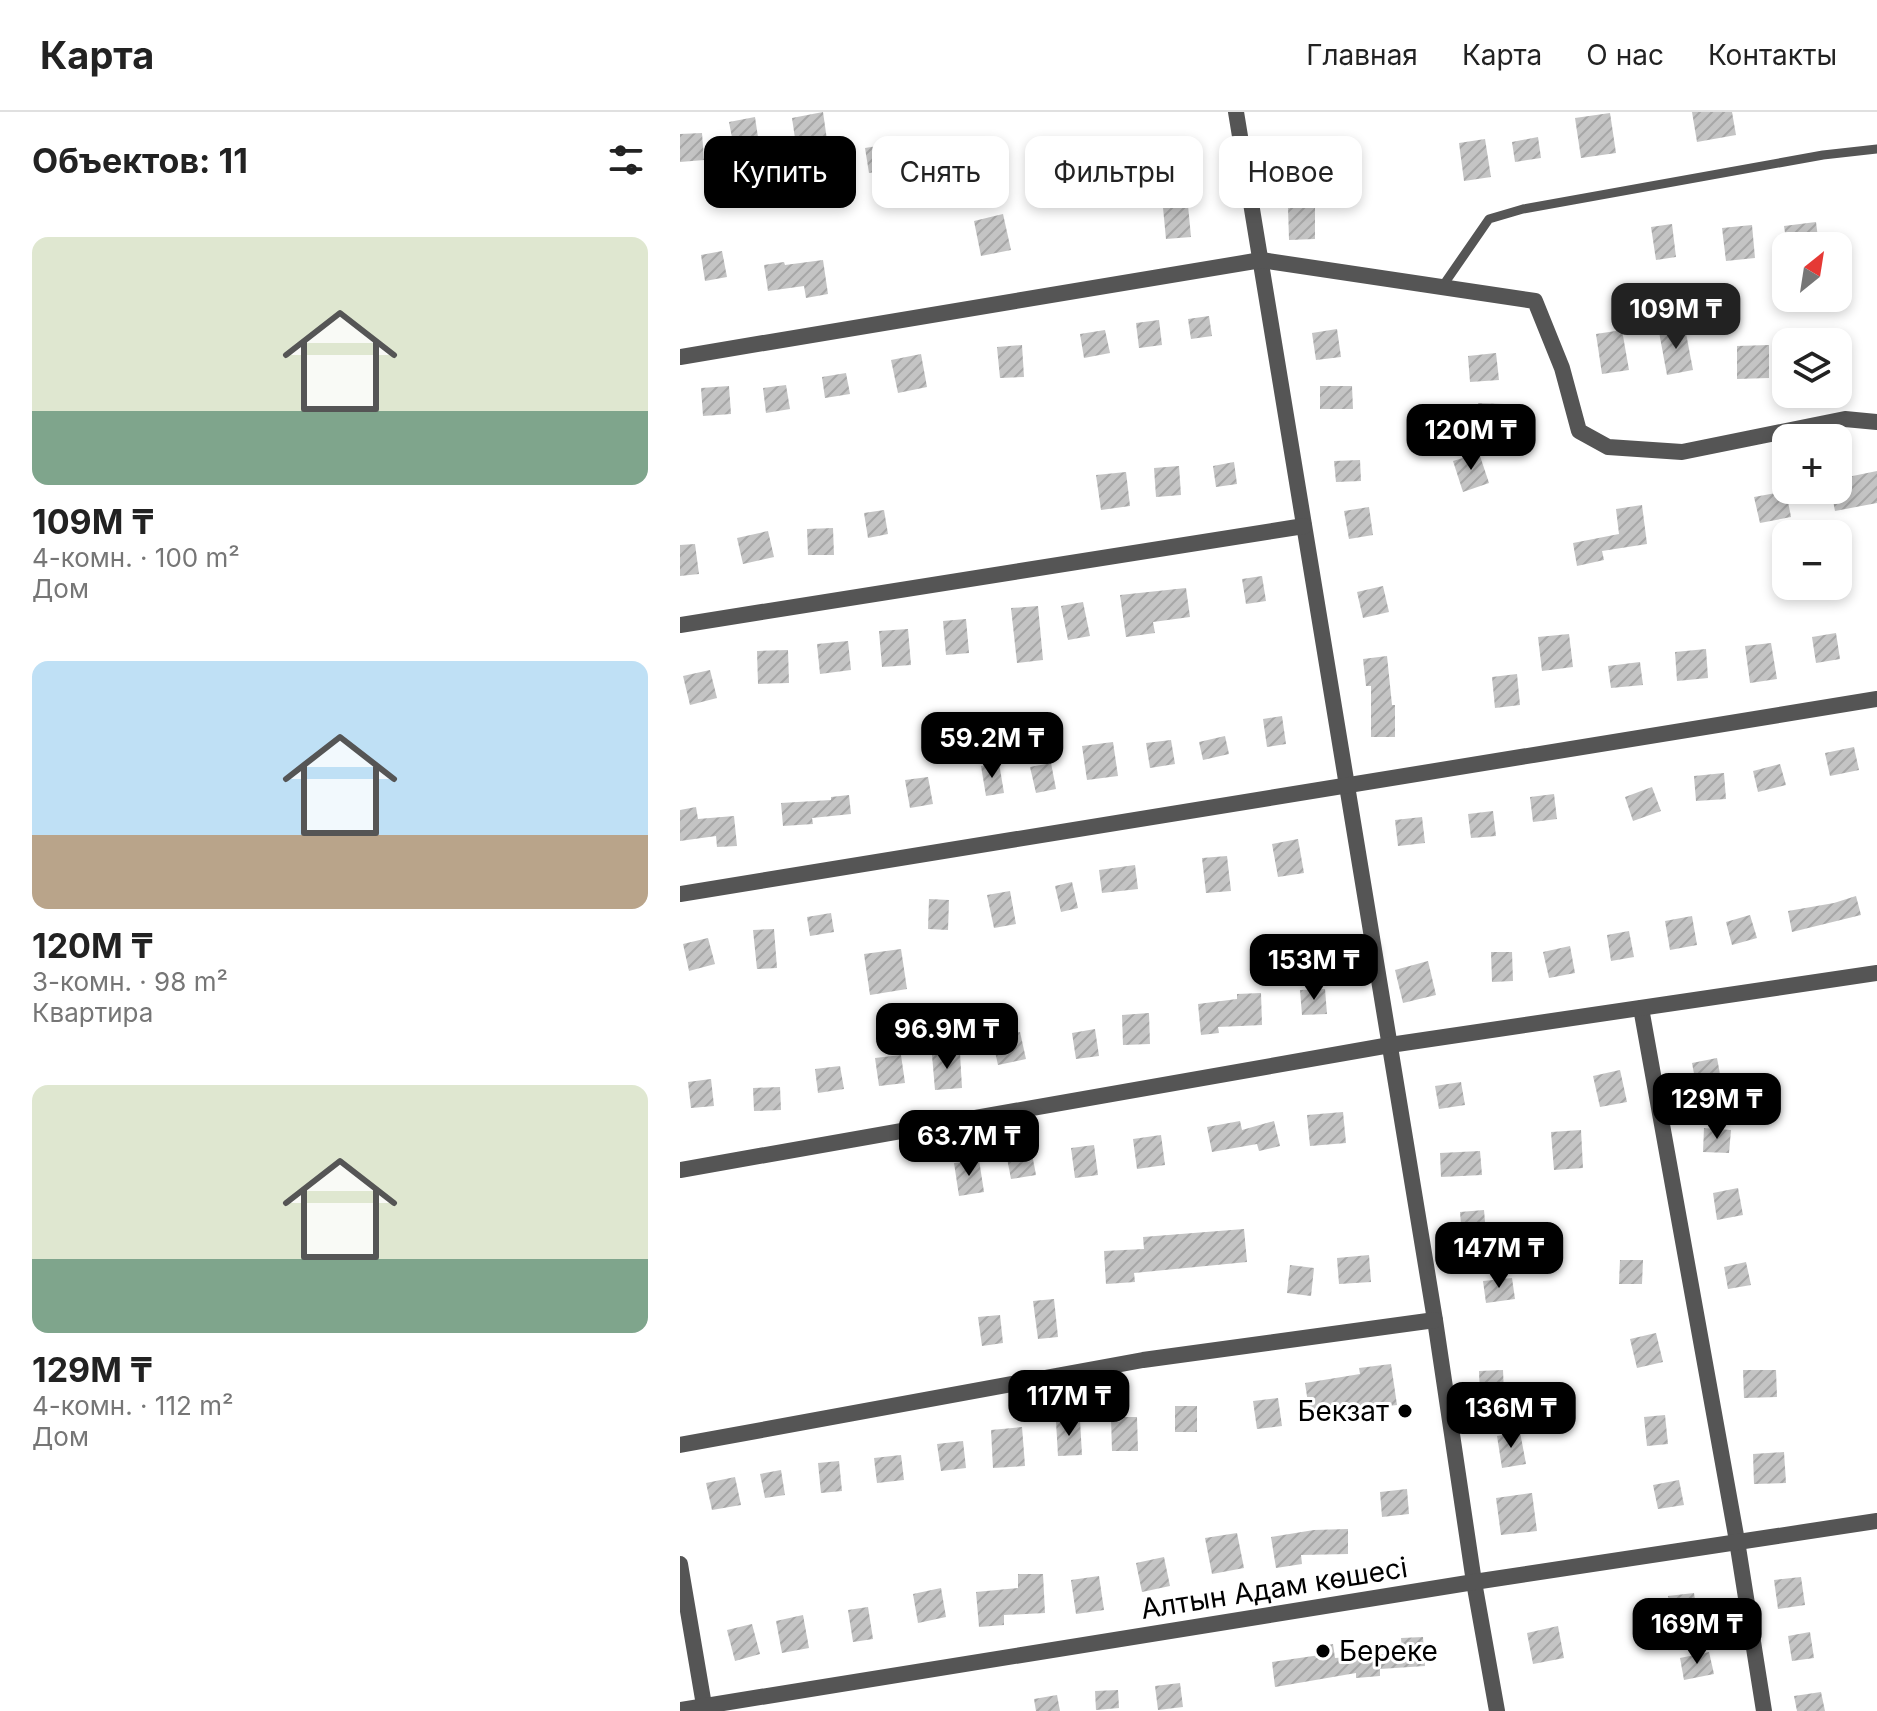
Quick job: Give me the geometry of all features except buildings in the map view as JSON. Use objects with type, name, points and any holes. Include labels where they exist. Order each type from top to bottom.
[{"type":"street","points":[[1236,112],[1497,1711]]},
{"type":"street","points":[[680,357],[1261,260],[1535,301],[1562,368],[1579,431],[1608,447],[1682,452],[1845,419],[1877,422]]},
{"type":"street","points":[[680,625],[1304,526]]},
{"type":"street","points":[[680,894],[1877,699]]},
{"type":"street","points":[[680,1170],[1390,1045],[1877,973]]},
{"type":"street","points":[[1641,1008],[1737,1541],[1764,1711]]},
{"type":"street","points":[[680,1445],[1143,1360],[1435,1320]]},
{"type":"street","name":"Алтын Адам көшесі","points":[[680,1710],[1474,1582],[1877,1521]]},
{"type":"street","points":[[680,1564],[705,1708]]},
{"type":"lane","points":[[1442,287],[1489,219],[1523,209],[1763,165],[1877,149]]},
{"type":"place","name":"Бекзат","points":[[1405,1411]]},
{"type":"place","name":"Береке","points":[[1323,1651]]}]
